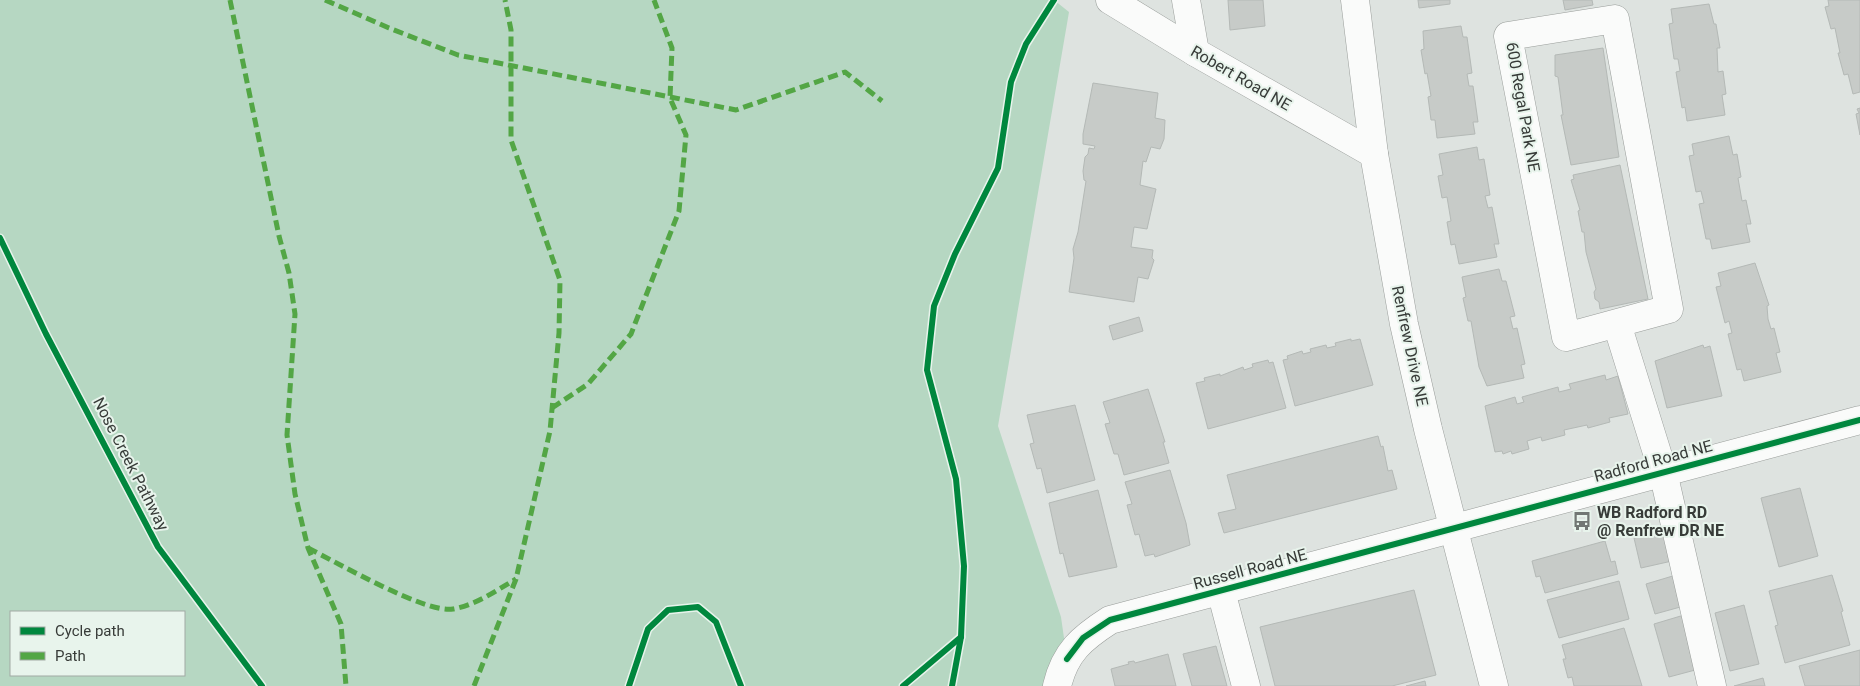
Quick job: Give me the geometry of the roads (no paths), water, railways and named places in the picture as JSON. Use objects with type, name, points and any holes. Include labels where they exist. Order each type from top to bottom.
[{"type":"street","name":"Robert Road NE","points":[[1110,0],[1194,52],[1374,154]]},
{"type":"street","points":[[1186,0],[1194,52]]},
{"type":"street","name":"Renfrew Drive NE","points":[[1354,0],[1374,154],[1404,324],[1428,429],[1494,686]]},
{"type":"street","name":"600 Regal Park NE","points":[[1615,19],[1669,309],[1617,324],[1566,337],[1508,36],[1615,19]]},
{"type":"street","points":[[1617,324],[1663,472],[1712,686]]},
{"type":"street","name":"Radford Road NE","points":[[1454,529],[1860,420]]},
{"type":"street","name":"Russell Road NE","points":[[1057,686],[1067,659],[1083,638],[1110,620],[1454,529]]},
{"type":"street","points":[[1221,591],[1246,686]]},
{"type":"place","name":"WB Radford RD @ Renfrew DR NE","points":[[1582,521]]}]
